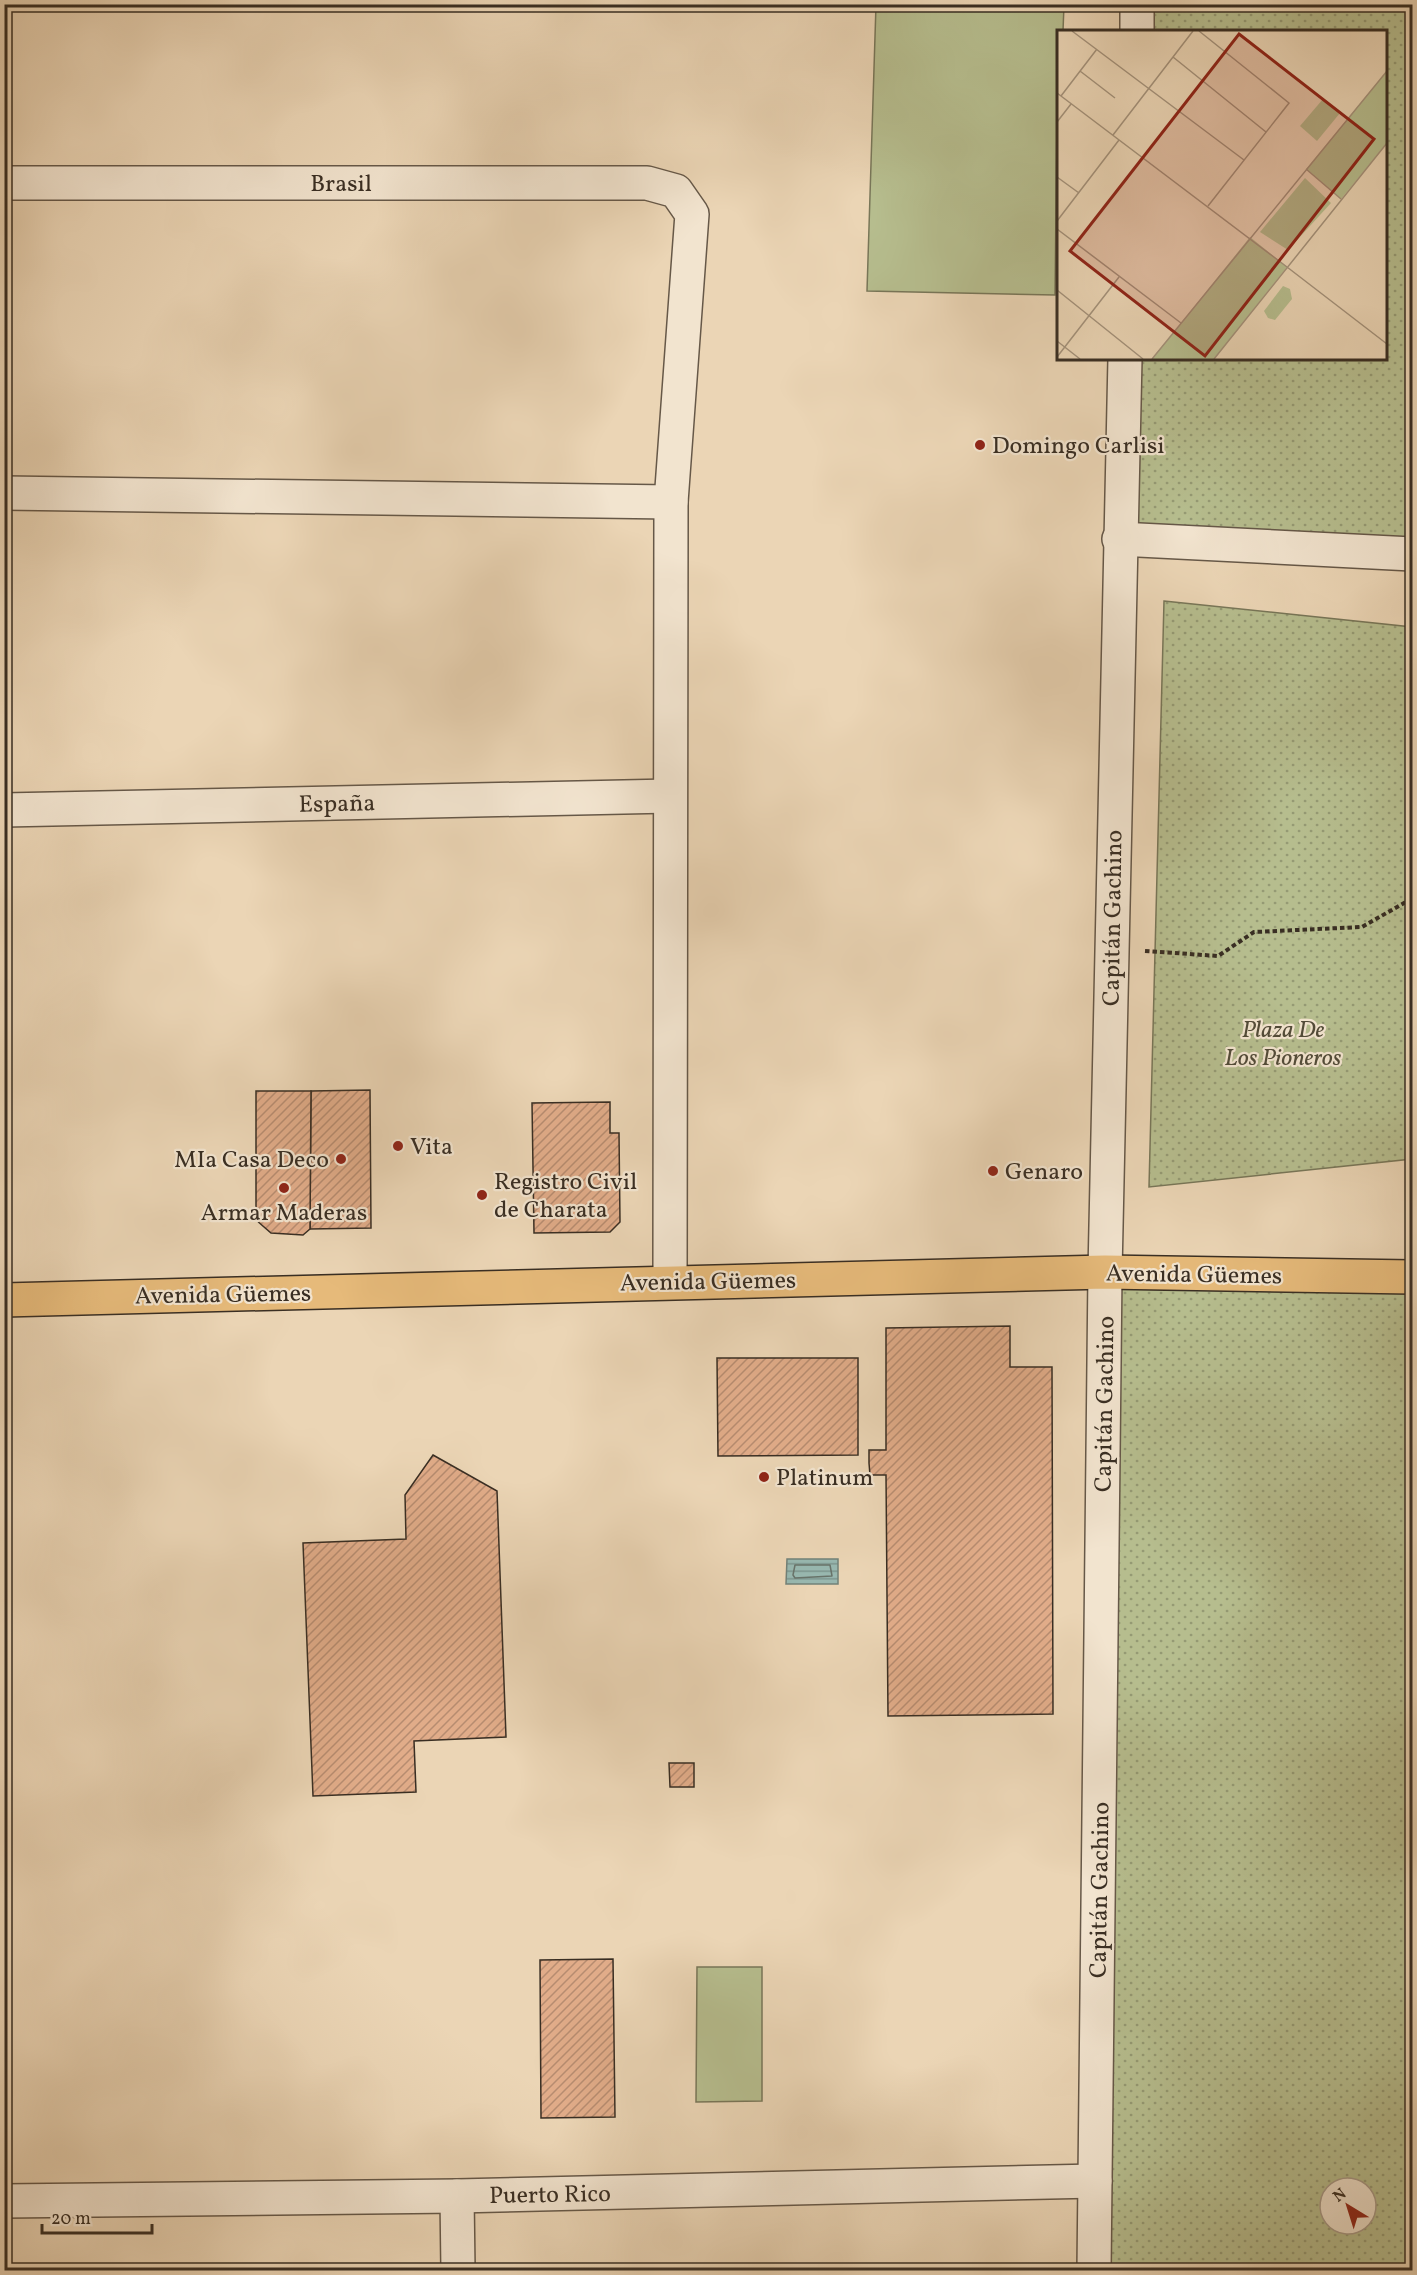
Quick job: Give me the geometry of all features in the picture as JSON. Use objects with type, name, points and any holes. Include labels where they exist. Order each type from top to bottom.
[{"type":"main road","name":"Avenida Güemes","points":[[4,1300],[1105,1272],[1413,1277]]},
{"type":"street","points":[[1137,4],[1137,30]]},
{"type":"street","name":"Brasil","points":[[4,183],[647,183],[676,192],[692,214],[671,502]]},
{"type":"street","name":"Capitán Gachino","points":[[1094,2271],[1105,1272],[1119,539],[1125,360]]},
{"type":"street","points":[[4,493],[671,502],[670,1282]]},
{"type":"street","points":[[1119,539],[1413,554]]},
{"type":"street","name":"España","points":[[4,810],[670,796]]},
{"type":"street","name":"Puerto Rico","points":[[4,2201],[457,2196],[1095,2181]]},
{"type":"street","points":[[457,2196],[458,2271]]},
{"type":"path","points":[[1112,948],[1218,956],[1254,932],[1362,927],[1411,899],[1413,891]]},
{"type":"green space","points":[[876,5],[1064,5],[1063,30],[1057,30],[1055,295],[867,291]]},
{"type":"green space","points":[[1137,5],[1412,5],[1412,554],[1119,539],[1125,360],[1387,360],[1387,30],[1137,30]]},
{"type":"green space","name":"Plaza De Los Pioneros","points":[[1164,601],[1412,627],[1412,1159],[1149,1187]]},
{"type":"green space","points":[[1105,1272],[1412,1277],[1412,2270],[1094,2270]]},
{"type":"green space","points":[[697,1967],[762,1967],[762,2101],[696,2102]]},
{"type":"water","points":[[787,1559],[838,1559],[838,1584],[786,1584]]},
{"type":"building","name":"MIa Casa Deco","points":[[370,1090],[371,1228],[310,1229],[311,1091]]},
{"type":"building","points":[[256,1091],[311,1091],[310,1229],[303,1235],[271,1233],[256,1220]]},
{"type":"building","points":[[610,1102],[610,1133],[619,1133],[620,1222],[610,1232],[534,1233],[532,1103]]},
{"type":"building","points":[[1010,1326],[1010,1367],[1052,1367],[1053,1714],[888,1716],[886,1475],[870,1475],[869,1463],[869,1450],[886,1450],[886,1328]]},
{"type":"building","points":[[717,1358],[858,1358],[858,1455],[718,1456]]},
{"type":"building","points":[[433,1455],[497,1491],[506,1737],[414,1741],[416,1792],[313,1796],[303,1543],[406,1539],[405,1495]]},
{"type":"building","points":[[669,1763],[694,1763],[694,1787],[670,1787]]},
{"type":"building","points":[[613,1959],[615,2117],[541,2118],[540,1960]]},
{"type":"place","name":"Domingo Carlisi","points":[[980,445]]},
{"type":"place","name":"Vita","points":[[398,1146]]},
{"type":"place","name":"MIa Casa Deco","points":[[341,1159]]},
{"type":"place","name":"Genaro","points":[[993,1171]]},
{"type":"place","name":"Armar Maderas","points":[[284,1188]]},
{"type":"place","name":"Registro Civil de Charata","points":[[482,1195]]},
{"type":"place","name":"Platinum","points":[[764,1477]]}]
